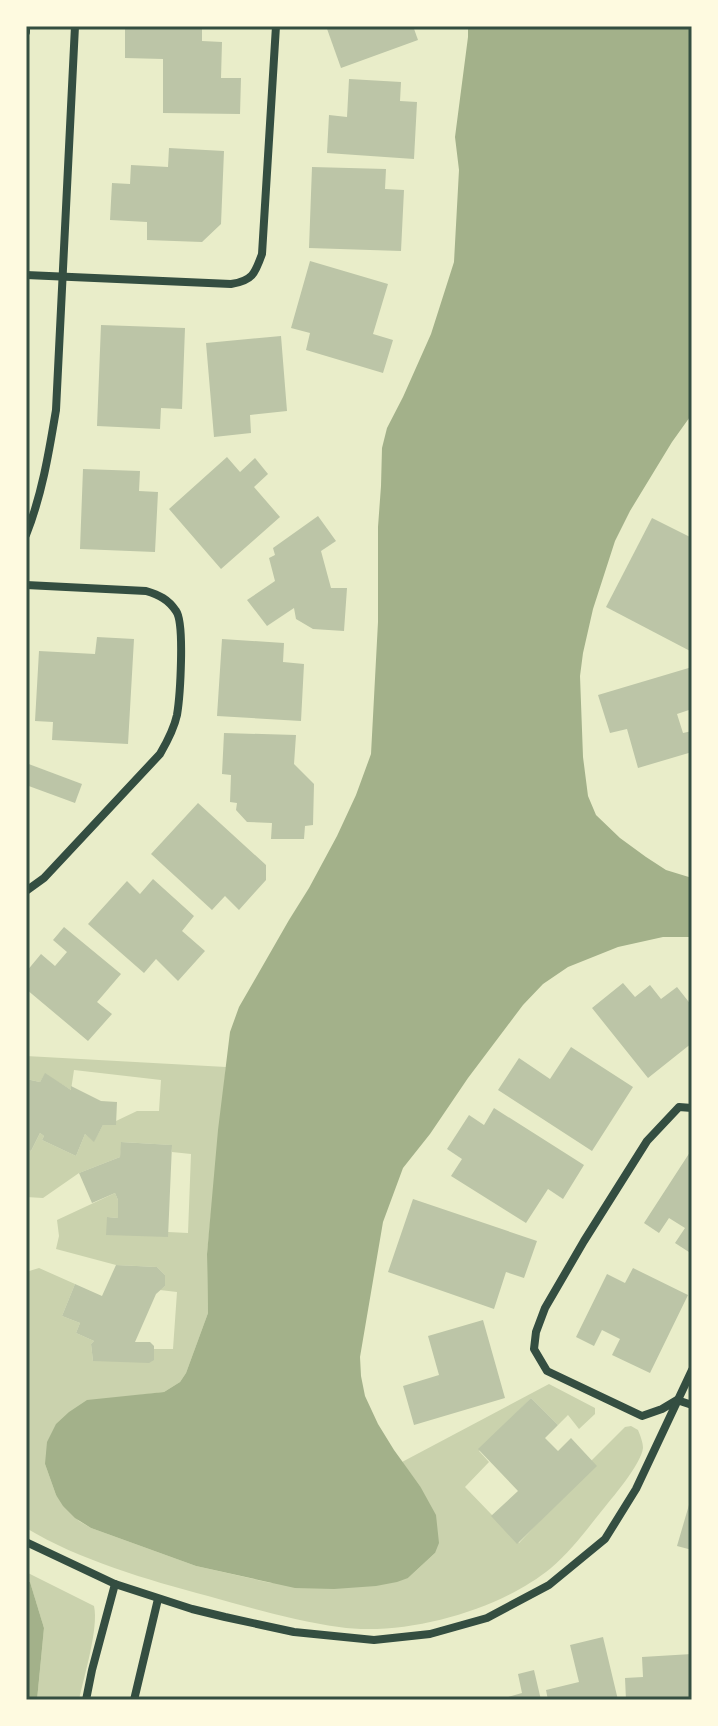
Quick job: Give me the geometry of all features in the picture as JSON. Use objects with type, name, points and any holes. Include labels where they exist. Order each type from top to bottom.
[{"type":"street","points":[[26,535],[48,461],[56,410],[75,26]]},
{"type":"street","points":[[26,275],[231,284],[244,282],[256,271],[262,254],[276,26]]},
{"type":"street","points":[[26,585],[146,591],[163,597],[178,613],[182,636],[177,714],[171,736],[160,754],[44,878],[26,891]]},
{"type":"street","points":[[692,1108],[679,1107],[647,1141],[545,1308],[536,1332],[534,1349],[547,1371],[642,1416],[677,1400],[692,1405]]},
{"type":"street","points":[[26,1542],[115,1584],[192,1609],[294,1632],[374,1640],[430,1634],[487,1618],[549,1585],[605,1539],[636,1489],[692,1370]]},
{"type":"street","points":[[86,1700],[115,1584]]},
{"type":"street","points":[[134,1700],[158,1599]]},
{"type":"shaded area","points":[[468,26],[692,26],[692,414],[630,511],[615,541],[593,609],[580,676],[583,757],[588,796],[596,815],[646,857],[666,870],[692,878],[692,937],[663,937],[618,947],[568,967],[543,984],[523,1005],[403,1168],[383,1222],[360,1357],[361,1376],[365,1396],[378,1424],[436,1515],[439,1543],[435,1553],[408,1578],[397,1582],[334,1589],[295,1588],[196,1566],[91,1528],[75,1518],[56,1495],[45,1464],[47,1442],[56,1424],[87,1400],[164,1392],[180,1382],[208,1313],[207,1254],[230,1032],[239,1007],[337,836],[371,754],[382,448],[387,428],[431,334],[454,262],[459,170],[455,137]]},
{"type":"shaded area","points":[[26,1056],[226,1067],[207,1254],[208,1313],[180,1382],[164,1392],[117,1398],[45,1464],[56,1495],[79,1521],[196,1566],[271,1583],[408,1578],[435,1553],[420,1486],[402,1462],[549,1384],[595,1408],[595,1414],[579,1429],[568,1415],[558,1425],[531,1398],[479,1451],[489,1462],[465,1487],[519,1543],[625,1427],[638,1430],[643,1448],[641,1455],[618,1491],[571,1549],[530,1583],[479,1608],[422,1624],[365,1629],[290,1618],[162,1583],[68,1550],[26,1528],[26,1354],[29,1328],[26,1326],[26,1272],[39,1268],[75,1284],[62,1316],[80,1323],[76,1333],[94,1341],[91,1344],[93,1361],[154,1359],[154,1349],[173,1349],[177,1292],[160,1290],[165,1286],[165,1275],[157,1267],[116,1265],[56,1249],[59,1236],[57,1220],[115,1193],[118,1218],[107,1217],[168,1237],[168,1232],[188,1233],[191,1154],[172,1152],[171,1145],[122,1142],[120,1157],[79,1173],[43,1198],[26,1197],[26,1149],[31,1151],[40,1133],[44,1136],[42,1140],[76,1156],[85,1134],[94,1141],[103,1125],[116,1125],[116,1121],[137,1111],[159,1111],[161,1080],[74,1070],[71,1090],[45,1074],[40,1082],[26,1079]]},
{"type":"shaded area","points":[[26,1572],[94,1606],[93,1639],[79,1700],[37,1700],[44,1628],[30,1582],[26,1580]]},
{"type":"shaded area","points":[[26,1581],[30,1582],[44,1628],[37,1700],[26,1700]]},
{"type":"building","points":[[125,26],[202,26],[202,41],[222,42],[221,78],[241,78],[240,114],[163,113],[163,59],[125,58]]},
{"type":"building","points":[[326,26],[413,26],[418,40],[341,68]]},
{"type":"building","points":[[349,79],[401,82],[400,101],[417,102],[414,159],[327,153],[329,115],[347,117]]},
{"type":"building","points":[[169,148],[224,151],[221,224],[202,242],[147,240],[147,222],[110,220],[112,183],[130,184],[131,165],[168,167]]},
{"type":"building","points":[[312,167],[386,169],[385,189],[404,190],[401,251],[309,248]]},
{"type":"building","points":[[310,261],[388,284],[373,334],[393,340],[383,373],[306,350],[310,333],[291,328]]},
{"type":"building","points":[[101,325],[185,328],[182,409],[161,408],[160,429],[97,426]]},
{"type":"building","points":[[281,336],[287,411],[250,415],[251,433],[214,437],[206,343]]},
{"type":"building","points":[[227,457],[240,472],[255,458],[268,474],[254,487],[280,517],[221,569],[169,509]]},
{"type":"building","points":[[83,469],[140,471],[139,491],[158,492],[155,552],[80,549]]},
{"type":"building","points":[[318,516],[336,541],[321,551],[331,588],[347,588],[344,631],[313,629],[296,619],[294,608],[267,626],[247,600],[275,581],[269,558],[275,555],[273,548]]},
{"type":"building","points":[[652,518],[692,538],[692,652],[606,607]]},
{"type":"building","points":[[97,637],[134,639],[128,744],[52,740],[53,722],[35,721],[39,651],[95,654]]},
{"type":"building","points":[[222,639],[284,643],[283,662],[304,664],[301,721],[217,716]]},
{"type":"building","points":[[692,667],[692,709],[677,714],[683,733],[692,731],[692,752],[638,768],[627,729],[610,733],[598,695]]},
{"type":"building","points":[[224,733],[296,735],[294,764],[314,784],[313,825],[305,826],[304,839],[271,839],[272,823],[247,822],[236,810],[237,803],[230,802],[231,775],[222,774]]},
{"type":"building","points":[[26,763],[82,784],[75,803],[26,785]]},
{"type":"building","points":[[198,803],[266,865],[266,880],[239,910],[225,896],[212,910],[151,854]]},
{"type":"building","points":[[153,879],[194,916],[182,931],[205,951],[178,981],[156,959],[144,973],[88,924],[127,881],[140,894]]},
{"type":"building","points":[[64,927],[121,974],[97,1002],[112,1014],[88,1041],[26,989],[26,972],[41,954],[55,966],[67,952],[53,940]]},
{"type":"building","points":[[623,983],[635,997],[650,985],[661,999],[677,987],[692,1006],[692,1043],[648,1078],[592,1008]]},
{"type":"building","points":[[571,1047],[633,1087],[592,1151],[498,1090],[519,1058],[550,1079]]},
{"type":"building","points":[[45,1073],[71,1090],[71,1086],[101,1101],[117,1102],[116,1125],[103,1125],[94,1142],[85,1134],[76,1156],[42,1140],[44,1136],[40,1133],[31,1151],[26,1149],[26,1079],[40,1082]]},
{"type":"building","points":[[494,1108],[584,1165],[563,1199],[548,1189],[526,1223],[451,1176],[462,1159],[447,1149],[469,1115],[484,1125]]},
{"type":"building","points":[[121,1142],[172,1145],[168,1237],[106,1235],[107,1217],[118,1218],[115,1193],[92,1203],[79,1173],[120,1157]]},
{"type":"building","points":[[692,1149],[692,1254],[675,1243],[685,1228],[669,1218],[659,1233],[644,1223]]},
{"type":"building","points":[[413,1199],[537,1241],[524,1278],[506,1272],[494,1309],[388,1272]]},
{"type":"building","points":[[116,1265],[157,1267],[165,1275],[165,1286],[156,1294],[135,1342],[150,1342],[154,1346],[154,1360],[149,1363],[93,1361],[91,1344],[94,1341],[76,1333],[80,1323],[62,1316],[75,1284],[102,1296]]},
{"type":"building","points":[[633,1268],[688,1295],[650,1373],[612,1355],[620,1339],[602,1330],[594,1346],[576,1337],[607,1274],[625,1283]]},
{"type":"building","points":[[483,1320],[505,1398],[414,1425],[403,1386],[439,1375],[428,1336]]},
{"type":"building","points":[[531,1398],[558,1425],[545,1438],[558,1451],[571,1438],[597,1466],[517,1544],[491,1516],[518,1491],[478,1449]]},
{"type":"building","points":[[692,1498],[692,1550],[677,1546]]},
{"type":"building","points":[[603,1637],[618,1700],[548,1700],[546,1690],[579,1682],[570,1645]]},
{"type":"building","points":[[692,1654],[692,1700],[626,1700],[625,1678],[643,1677],[642,1657]]},
{"type":"building","points":[[534,1670],[541,1700],[498,1700],[522,1693],[518,1674]]}]
